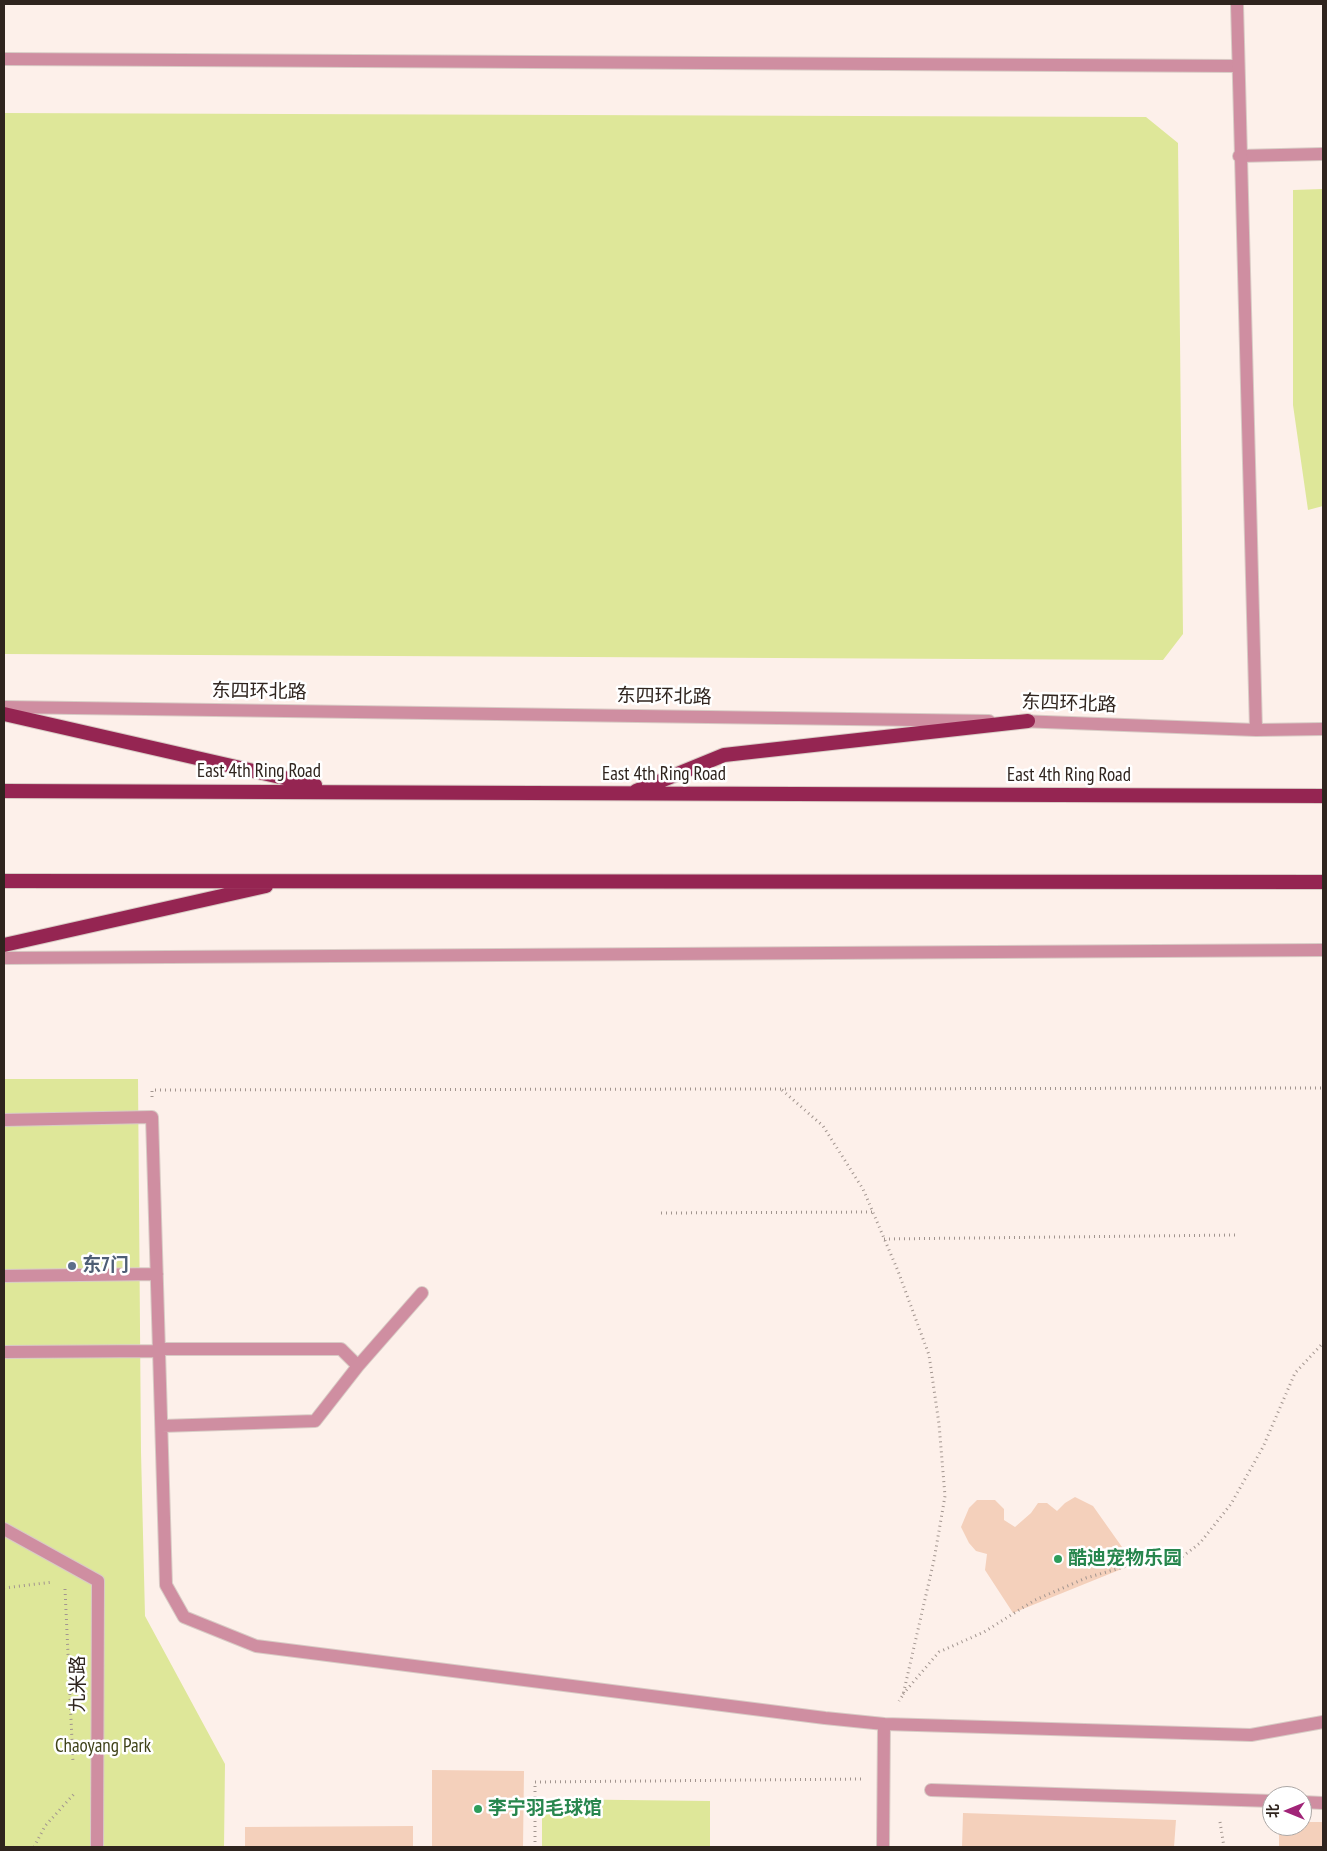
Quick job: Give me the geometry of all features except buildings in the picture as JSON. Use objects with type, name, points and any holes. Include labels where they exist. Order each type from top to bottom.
[{"type":"highway","points":[[4,714],[340,791]]},
{"type":"highway","points":[[628,794],[724,755],[1028,721]]},
{"type":"highway","name":"East 4th Ring Road","points":[[4,791],[1323,796]]},
{"type":"highway","points":[[4,881],[1323,882]]},
{"type":"highway","points":[[4,945],[292,881]]},
{"type":"street","points":[[1237,4],[1256,730]]},
{"type":"street","points":[[4,59],[1238,66]]},
{"type":"street","points":[[1240,156],[1323,154]]},
{"type":"street","name":"东四环北路","points":[[4,707],[1028,721],[1256,730],[1323,729]]},
{"type":"street","points":[[4,958],[1323,950]]},
{"type":"street","points":[[4,1120],[152,1117],[166,1585],[184,1617],[256,1646],[884,1724],[1251,1735],[1323,1722]]},
{"type":"street","points":[[4,1276],[157,1274]]},
{"type":"street","points":[[162,1426],[315,1422],[358,1366],[422,1293]]},
{"type":"street","points":[[4,1352],[158,1351],[159,1349],[341,1349],[358,1366]]},
{"type":"street","points":[[4,1529],[98,1582]]},
{"type":"street","name":"九米路","points":[[97,1847],[98,1582]]},
{"type":"street","points":[[883,1847],[884,1724]]},
{"type":"street","points":[[931,1790],[1262,1801]]},
{"type":"path","points":[[152,1117],[152,1090],[1323,1088]]},
{"type":"path","points":[[782,1089],[823,1126],[863,1189],[874,1212],[929,1355],[939,1424],[945,1496],[934,1560],[903,1695]]},
{"type":"path","points":[[660,1213],[874,1212]]},
{"type":"path","points":[[884,1239],[1235,1235]]},
{"type":"path","points":[[884,1724],[903,1695],[939,1652],[984,1632],[1035,1600],[1086,1578],[1134,1564],[1178,1560],[1200,1543],[1231,1504],[1263,1447],[1295,1372],[1323,1343]]},
{"type":"path","points":[[73,1765],[65,1580],[98,1582]]},
{"type":"path","points":[[4,1588],[56,1581]]},
{"type":"path","points":[[34,1847],[45,1826],[97,1768]]},
{"type":"path","points":[[536,1847],[535,1782],[884,1779]]},
{"type":"path","points":[[74,1785],[74,1803]]},
{"type":"green space","points":[[4,113],[1146,117],[1178,143],[1183,634],[1163,660],[4,654]]},
{"type":"green space","points":[[1323,189],[1323,506],[1308,510],[1293,405],[1293,190]]},
{"type":"green space","name":"Chaoyang Park","points":[[4,1079],[138,1079],[141,1452],[145,1616],[225,1764],[224,1847],[4,1847]]},
{"type":"green space","points":[[542,1799],[710,1801],[710,1847],[542,1847]]},
{"type":"place","name":"东7门","points":[[72,1266]]},
{"type":"place","name":"酷迪宠物乐园","points":[[1058,1559]]},
{"type":"place","name":"李宁羽毛球馆","points":[[478,1809]]}]
